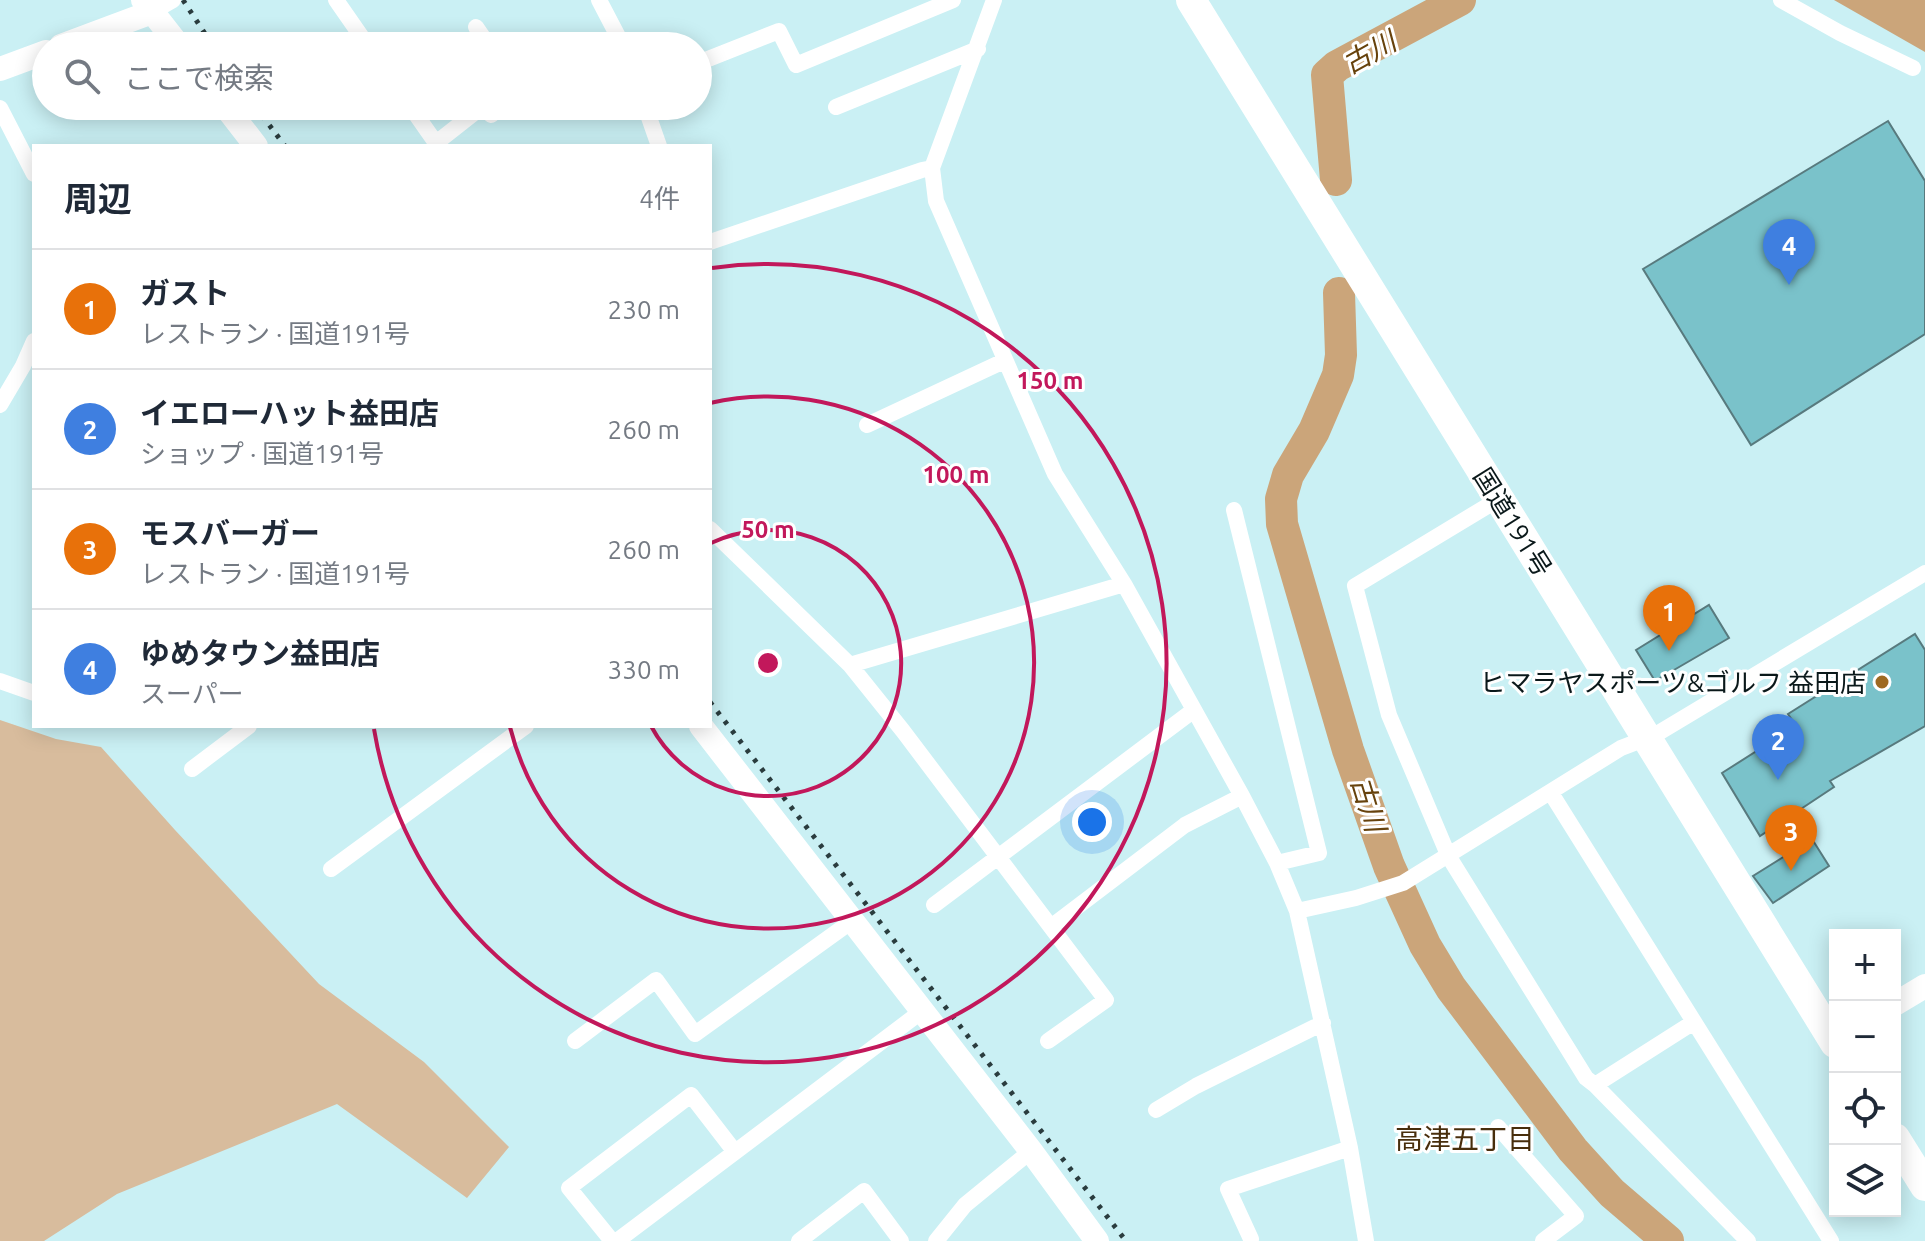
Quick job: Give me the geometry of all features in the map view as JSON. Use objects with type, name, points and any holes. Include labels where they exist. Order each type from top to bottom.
[{"type":"highway","name":"国道191号","points":[[1196,2],[1829,1031]]},
{"type":"highway","points":[[1899,1145],[1925,1186]]},
{"type":"street","points":[[336,0],[358,32]]},
{"type":"street","points":[[599,0],[616,32]]},
{"type":"street","points":[[712,57],[779,31],[796,65],[953,0]]},
{"type":"street","points":[[994,0],[932,168],[936,201],[1055,474],[1124,584],[1242,796],[1277,863],[1297,911],[1350,1148],[1366,1241]]},
{"type":"street","points":[[1781,0],[1913,68]]},
{"type":"street","points":[[93,32],[156,4],[171,32]]},
{"type":"street","points":[[476,27],[479,32]]},
{"type":"street","points":[[836,107],[978,49]]},
{"type":"street","points":[[0,69],[32,57]]},
{"type":"street","points":[[0,108],[32,170]]},
{"type":"street","points":[[236,120],[254,144]]},
{"type":"street","points":[[420,120],[437,144],[466,120]]},
{"type":"street","points":[[650,120],[658,144]]},
{"type":"street","points":[[712,241],[932,168]]},
{"type":"street","points":[[0,405],[32,345]]},
{"type":"street","points":[[867,425],[1004,361]]},
{"type":"street","points":[[1499,499],[1355,586],[1389,715],[1449,857],[1586,1078],[1748,1241]]},
{"type":"street","points":[[1234,510],[1319,853],[1277,863]]},
{"type":"street","points":[[712,531],[850,665],[1106,1000],[1048,1041]]},
{"type":"street","points":[[1297,911],[1386,890],[1403,883],[1621,748],[1648,739],[1925,573]]},
{"type":"street","points":[[850,665],[1124,584]]},
{"type":"street","points":[[0,681],[32,692]]},
{"type":"street","points":[[934,905],[1194,710]]},
{"type":"street","points":[[192,769],[246,728]]},
{"type":"street","points":[[331,869],[523,728]]},
{"type":"street","points":[[703,728],[1031,1151],[1097,1241]]},
{"type":"street","points":[[1551,793],[1831,1241]]},
{"type":"street","points":[[1052,926],[1185,825],[1242,796]]},
{"type":"street","points":[[575,1041],[656,980],[695,1034],[852,921]]},
{"type":"street","points":[[1900,1001],[1925,986]]},
{"type":"street","points":[[735,1152],[691,1095],[569,1188],[614,1241],[735,1152],[922,1011]]},
{"type":"street","points":[[1595,1085],[1694,1022]]},
{"type":"street","points":[[1156,1110],[1196,1086],[1323,1023]]},
{"type":"street","points":[[1498,1127],[1576,1216],[1543,1241]]},
{"type":"street","points":[[1251,1239],[1228,1189],[1350,1148]]},
{"type":"street","points":[[936,1241],[965,1205],[1031,1151]]},
{"type":"street","points":[[799,1241],[864,1191],[901,1241]]},
{"type":"shaded area","points":[[1834,0],[1925,0],[1925,52]]},
{"type":"shaded area","points":[[0,720],[56,739],[101,747],[319,984],[424,1062],[509,1147],[467,1198],[337,1104],[117,1194],[44,1241],[0,1241]]},
{"type":"building","points":[[1888,121],[1925,181],[1925,334],[1751,445],[1643,269]]},
{"type":"building","points":[[1709,605],[1729,638],[1655,681],[1636,650]]},
{"type":"building","name":"ヒマラヤスポーツ&ゴルフ 益田店","points":[[1915,634],[1925,650],[1925,726],[1830,781],[1834,787],[1760,836],[1722,773],[1796,726],[1788,714]]},
{"type":"building","points":[[1812,839],[1829,866],[1773,903],[1753,876]]},
{"type":"waterway","name":"古川","points":[[1336,180],[1327,75],[1337,66],[1460,0]]},
{"type":"waterway","name":"古川","points":[[1339,293],[1341,355],[1338,375],[1314,431],[1288,475],[1281,499],[1282,524],[1348,750],[1389,866],[1425,945],[1451,988],[1573,1150],[1612,1193],[1668,1241]]},
{"type":"railway","points":[[183,0],[204,32]]},
{"type":"railway","points":[[266,120],[284,144]]},
{"type":"railway","points":[[712,705],[1126,1241]]},
{"type":"place","name":"ゆめタウン益田店","points":[[1789,285]]},
{"type":"place","name":"ガスト","points":[[1669,651]]},
{"type":"place","name":"ヒマラヤスポーツ&ゴルフ 益田店","points":[[1882,682]]},
{"type":"place","name":"イエローハット益田店","points":[[1778,780]]},
{"type":"place","name":"モスバーガー","points":[[1791,871]]},
{"type":"district","name":"高津五丁目","points":[[1465,1138]]}]
